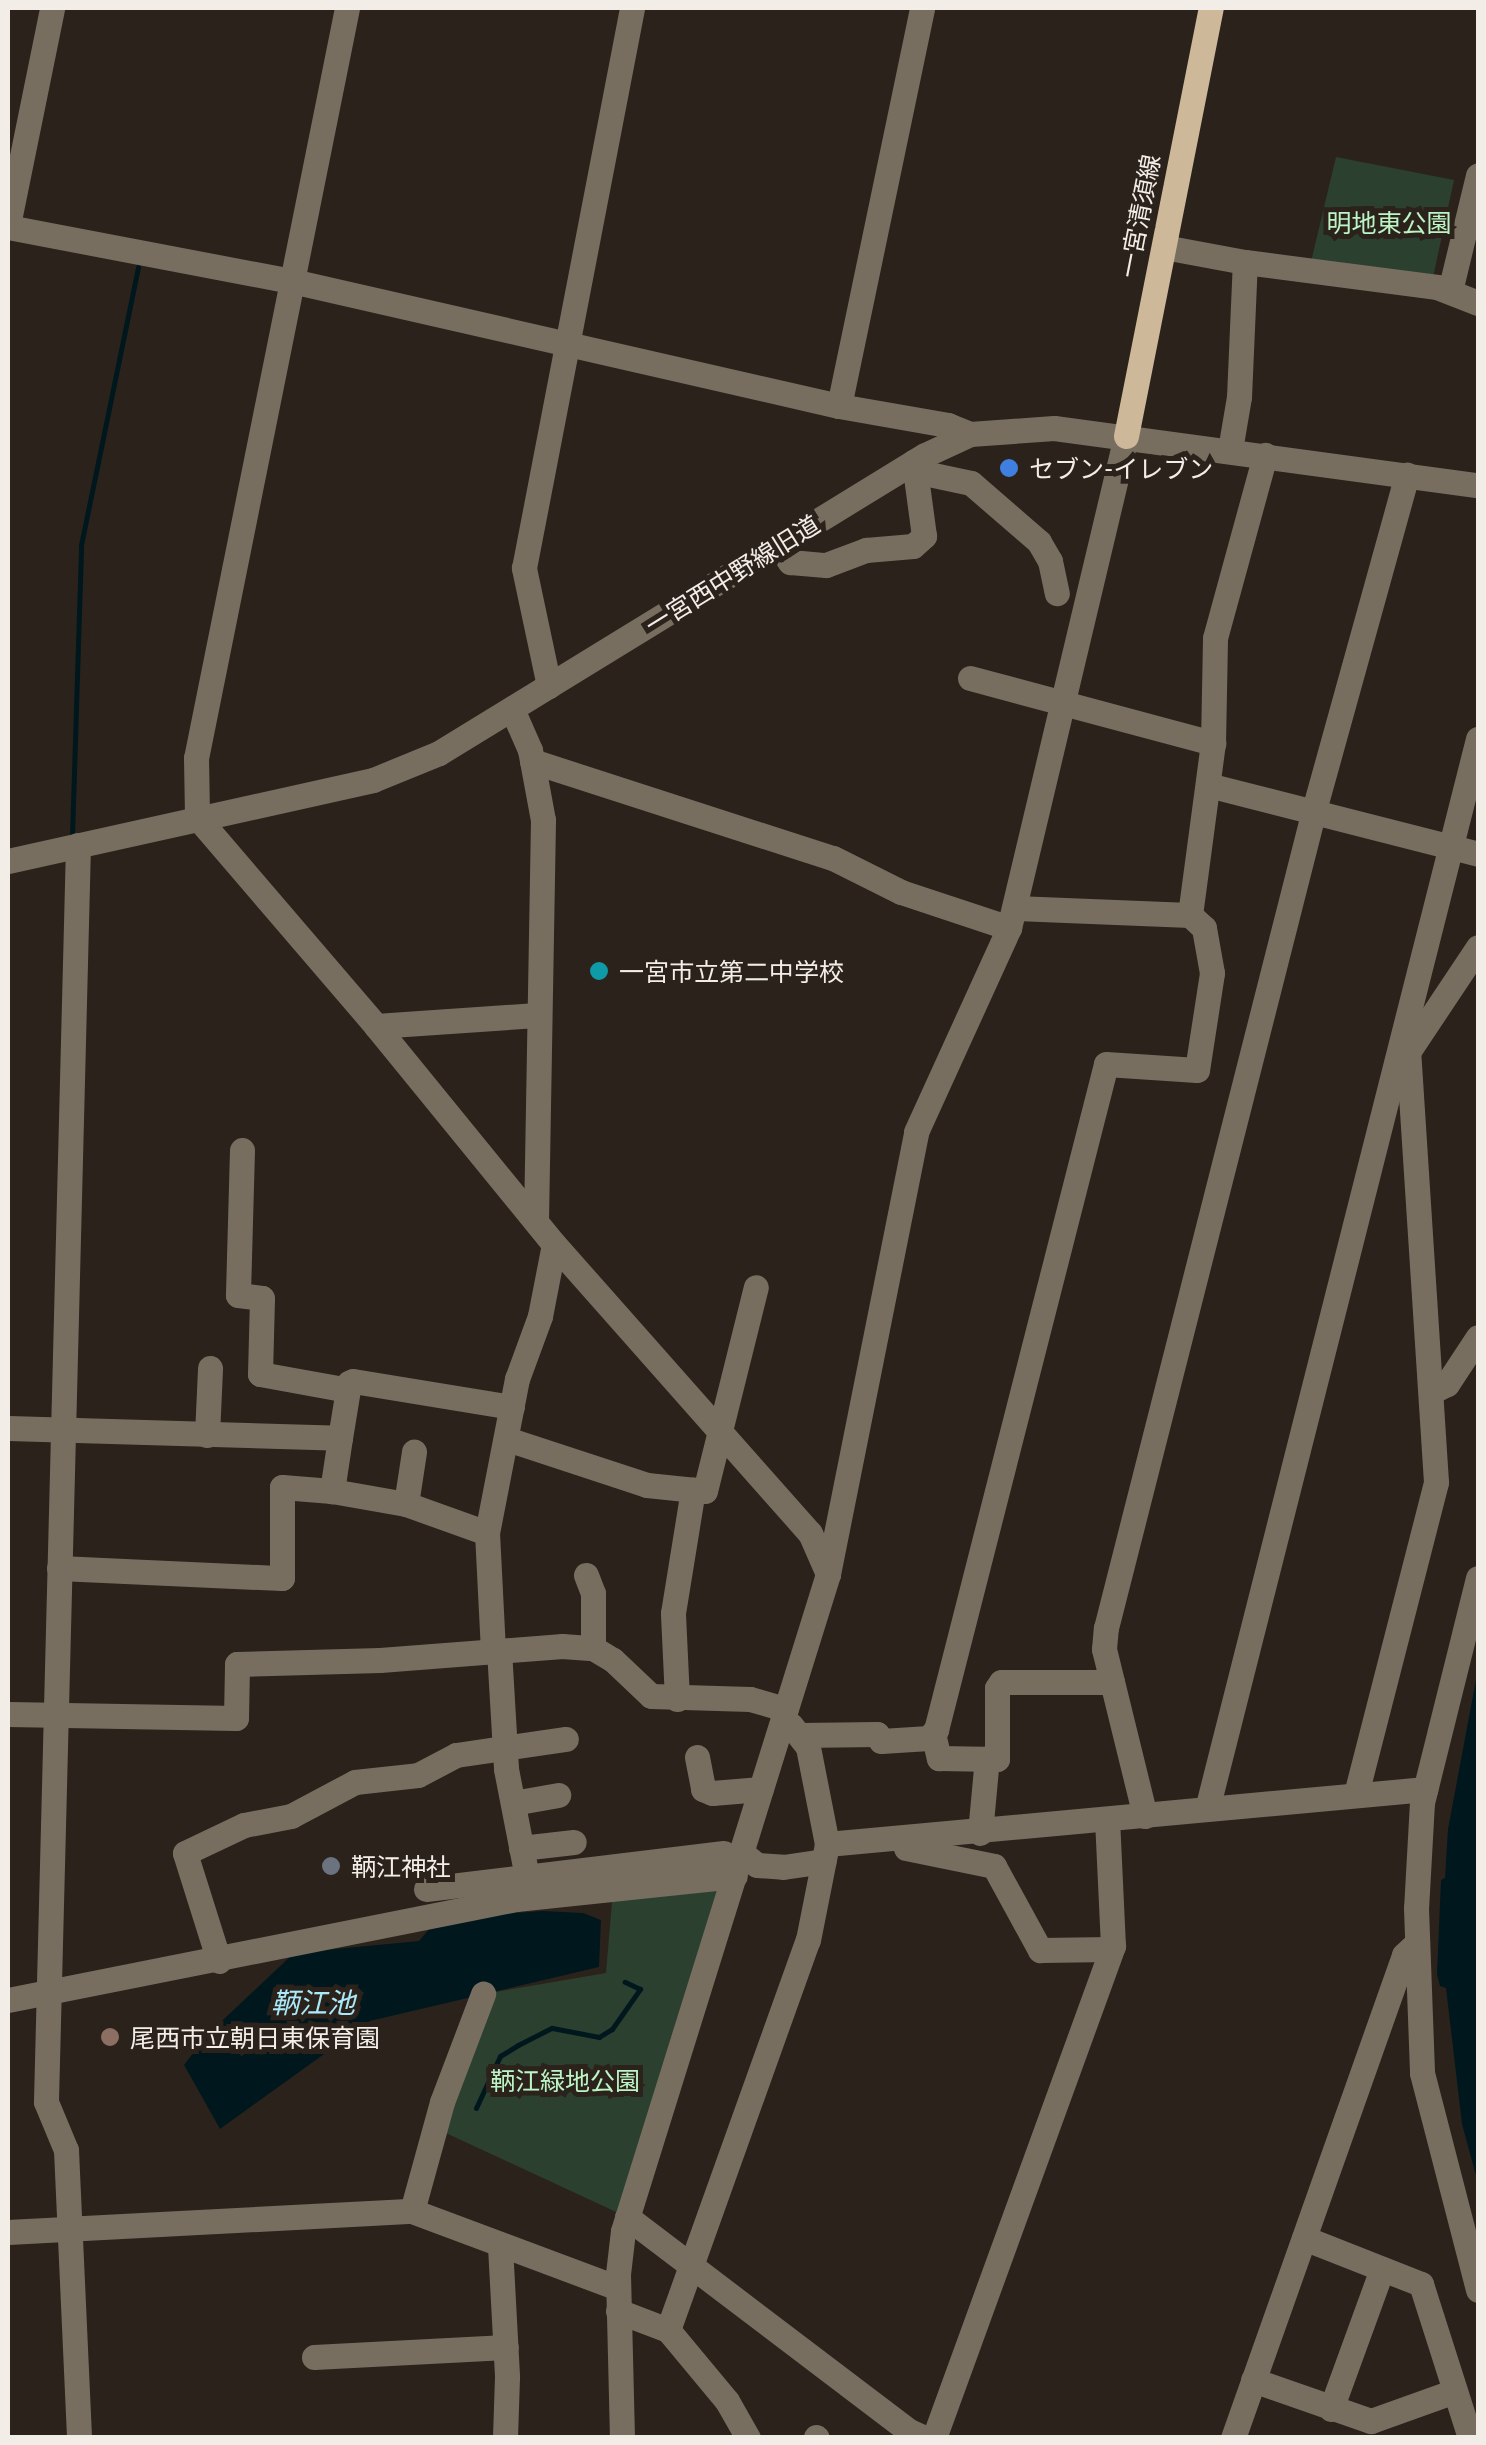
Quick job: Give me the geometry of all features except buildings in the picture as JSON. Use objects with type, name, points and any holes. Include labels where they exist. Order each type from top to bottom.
[{"type":"main road","name":"一宮清須線","points":[[1126,436],[1212,8]]},
{"type":"street","points":[[52,8],[8,226],[292,282],[839,406],[948,424],[970,434]]},
{"type":"street","points":[[347,8],[196,758],[196,817],[376,1026],[554,1244],[810,1533],[828,1574]]},
{"type":"street","points":[[549,686],[524,568],[632,8]]},
{"type":"street","points":[[839,406],[922,8]]},
{"type":"street","points":[[1450,291],[1478,175]]},
{"type":"street","points":[[1164,247],[1450,291],[1478,303]]},
{"type":"street","points":[[1230,450],[1239,397],[1245,262]]},
{"type":"street","name":"一宮西中野線旧道","points":[[8,861],[373,780],[439,753],[914,462],[970,434],[1054,428],[1478,485]]},
{"type":"street","points":[[622,2438],[618,2300],[627,2217],[734,1861],[790,1721],[828,1574],[916,1132],[1011,918],[1126,436]]},
{"type":"street","points":[[1190,915],[1213,743],[1215,638],[1265,455]]},
{"type":"street","points":[[778,545],[790,562],[826,564],[866,550],[913,546],[924,536],[914,462]]},
{"type":"street","points":[[914,462],[924,473],[971,483],[1040,542],[1058,592]]},
{"type":"street","points":[[1145,1816],[1104,1648],[1106,1628],[1314,810],[1407,475]]},
{"type":"street","points":[[970,678],[1213,743]]},
{"type":"street","points":[[512,709],[532,761],[543,820],[536,1218]]},
{"type":"street","points":[[1207,1809],[1404,1051],[1449,846],[1478,739]]},
{"type":"street","points":[[532,761],[833,858],[901,892],[1011,918],[1190,915],[1204,928],[1212,973],[1197,1070],[1106,1064],[933,1733],[939,1758],[997,1759],[996,1688],[1001,1682],[1112,1682]]},
{"type":"street","points":[[1208,786],[1478,854]]},
{"type":"street","points":[[78,845],[46,2102],[66,2150],[79,2438]]},
{"type":"street","points":[[1356,1794],[1436,1482],[1404,1051],[1478,947]]},
{"type":"street","points":[[376,1026],[537,1015]]},
{"type":"street","points":[[242,1150],[238,1295],[262,1298],[260,1374],[313,1387],[348,1390]]},
{"type":"street","points":[[528,1888],[505,1746],[487,1533],[508,1439],[516,1378],[540,1316],[554,1244]]},
{"type":"street","points":[[508,1439],[629,1480],[705,1491],[723,1434],[756,1287]]},
{"type":"street","points":[[1431,1392],[1447,1384],[1478,1337]]},
{"type":"street","points":[[207,1435],[210,1368]]},
{"type":"street","points":[[332,1491],[348,1390],[354,1381],[512,1407]]},
{"type":"street","points":[[8,1428],[340,1438]]},
{"type":"street","points":[[406,1504],[414,1452]]},
{"type":"street","points":[[59,1568],[282,1578],[282,1487],[406,1504],[487,1533]]},
{"type":"street","points":[[678,1700],[673,1613],[694,1490]]},
{"type":"street","points":[[586,1575],[593,1593],[592,1648]]},
{"type":"street","points":[[1478,1578],[1425,1789],[1417,1943],[1422,2073],[1478,2290]]},
{"type":"street","points":[[8,1714],[236,1718],[237,1664],[592,1648],[613,1660],[651,1696],[678,1700],[750,1699],[790,1721],[877,1734],[880,1741],[928,1738],[933,1733]]},
{"type":"street","points":[[668,2330],[808,1940],[826,1853],[808,1746],[790,1721]]},
{"type":"street","points":[[220,1960],[185,1852],[244,1825],[291,1816],[356,1782],[418,1775],[456,1756],[566,1739]]},
{"type":"street","points":[[697,1757],[704,1789],[712,1793],[762,1788]]},
{"type":"street","points":[[987,1758],[986,1832],[994,1866],[1040,1950],[1111,1949]]},
{"type":"street","points":[[8,2000],[220,1960],[528,1888],[734,1861],[783,1867],[826,1853],[892,1842],[1425,1789]]},
{"type":"street","points":[[513,1803],[558,1795]]},
{"type":"street","points":[[934,2438],[1111,1949],[1107,1821]]},
{"type":"street","points":[[521,1848],[574,1842]]},
{"type":"street","points":[[892,1842],[994,1866]]},
{"type":"street","points":[[426,1889],[528,1888]]},
{"type":"street","points":[[1233,2438],[1404,1955],[1417,1943]]},
{"type":"street","points":[[412,2211],[442,2102],[483,1994]]},
{"type":"street","points":[[8,2232],[412,2211],[618,2300],[668,2330],[726,2400],[748,2438]]},
{"type":"street","points":[[627,2217],[909,2431],[925,2438]]},
{"type":"street","points":[[1304,2238],[1421,2284],[1470,2438]]},
{"type":"street","points":[[500,2246],[506,2347],[504,2438]]},
{"type":"street","points":[[1331,2409],[1382,2269]]},
{"type":"street","points":[[314,2358],[506,2347]]},
{"type":"street","points":[[1253,2380],[1371,2420],[1455,2390]]},
{"type":"green space","name":"明地東公園","points":[[1336,157],[1454,180],[1432,282],[1310,266]]},
{"type":"green space","name":"鞆江緑地公園","points":[[735,1876],[627,2217],[435,2128],[483,1994],[606,1973],[613,1890]]},
{"type":"water","points":[[1478,1669],[1478,2183],[1462,2124],[1446,1988],[1440,1986],[1437,1974],[1441,1880],[1445,1878],[1448,1829]]},
{"type":"water","name":"鞆江池","points":[[583,1913],[601,1920],[599,1967],[370,2021],[220,2129],[184,2065],[206,2036],[294,1953],[419,1941],[431,1927],[489,1915]]},
{"type":"waterway","points":[[72,836],[81,545],[138,267]]},
{"type":"waterway","points":[[476,2108],[500,2056],[518,2045],[552,2028],[599,2037],[612,2029],[640,1989],[625,1982]]},
{"type":"place","name":"セブン-イレブン","points":[[1009,468]]},
{"type":"place","name":"一宮市立第二中学校","points":[[599,971]]},
{"type":"place","name":"鞆江神社","points":[[331,1866]]},
{"type":"place","name":"尾西市立朝日東保育園","points":[[110,2037]]}]
